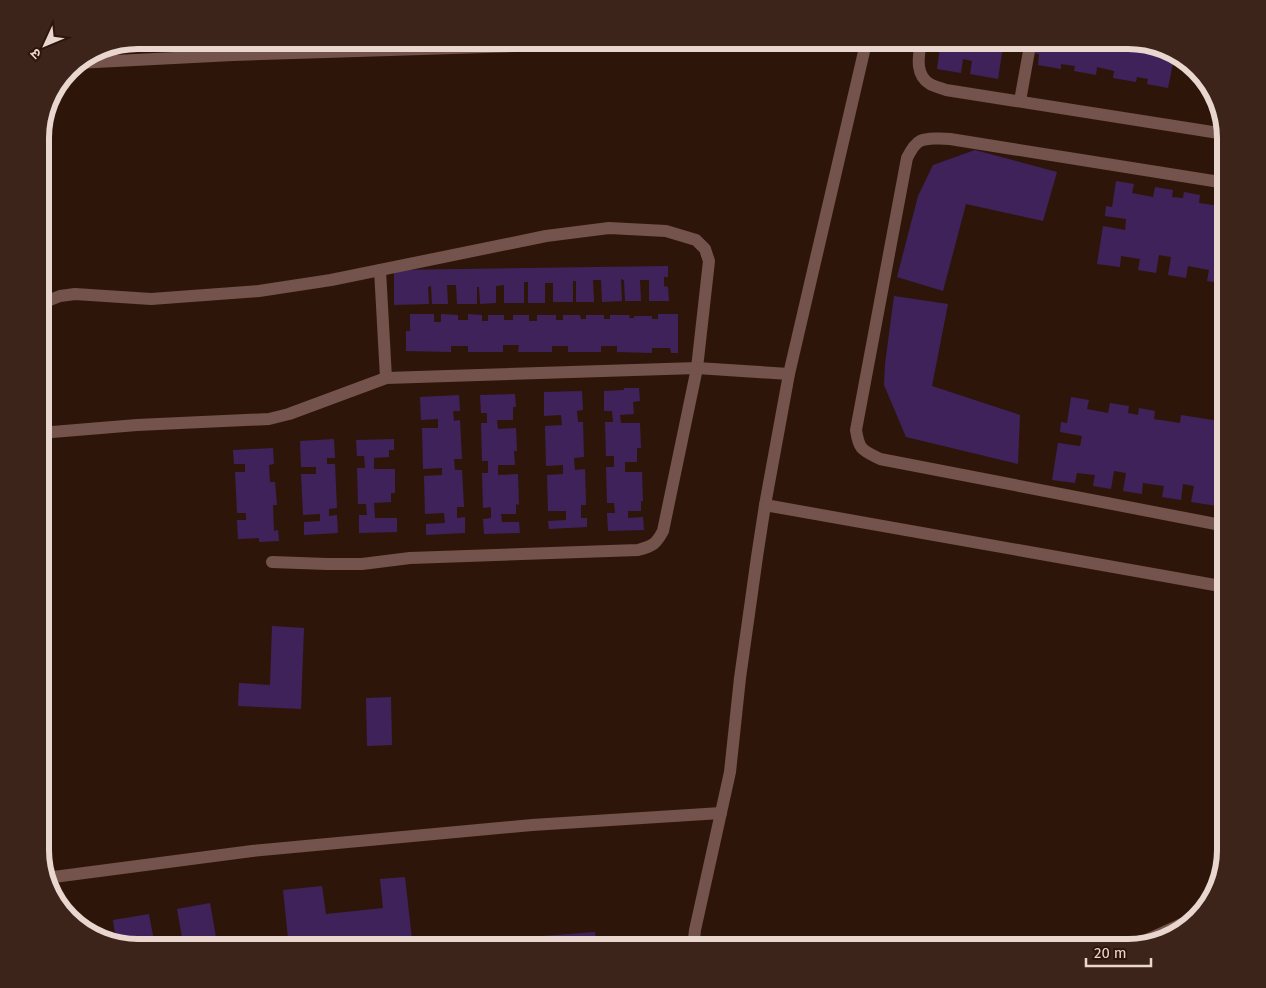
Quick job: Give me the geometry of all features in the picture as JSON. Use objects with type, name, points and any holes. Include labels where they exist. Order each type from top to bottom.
[{"type":"street","points":[[93,61],[233,54],[400,49]]},
{"type":"street","points":[[694,939],[730,772],[740,678],[765,505],[788,374],[864,49]]},
{"type":"street","points":[[920,49],[918,63],[923,77],[930,84],[946,90],[1217,133]]},
{"type":"street","points":[[1020,102],[1029,49]]},
{"type":"street","points":[[1217,182],[950,138],[921,141],[914,146],[907,158],[856,430],[858,444],[866,452],[880,459],[1217,524]]},
{"type":"street","points":[[49,300],[60,296],[75,294],[151,299],[259,292],[310,284],[546,236],[609,228],[666,231],[696,240],[705,248],[709,261],[697,368],[663,531],[657,542],[649,547],[638,550],[410,558],[362,564],[272,562]]},
{"type":"street","points":[[380,270],[386,378]]},
{"type":"street","points":[[49,432],[137,425],[269,419],[289,414],[386,378],[697,368],[788,374]]},
{"type":"street","points":[[765,505],[1217,585]]},
{"type":"street","points":[[53,877],[261,850],[532,824],[721,812]]},
{"type":"building","points":[[940,49],[1003,49],[998,79],[970,74],[972,61],[963,59],[961,73],[937,69]]},
{"type":"building","points":[[1033,49],[1134,49],[1157,53],[1173,61],[1168,88],[1147,84],[1148,79],[1137,77],[1136,82],[1113,78],[1114,71],[1097,67],[1096,75],[1074,71],[1075,66],[1061,64],[1061,69],[1038,65],[1039,54],[1032,53]]},
{"type":"building","points":[[975,150],[1057,172],[1043,221],[966,204],[943,291],[897,277],[918,196],[933,165]]},
{"type":"building","points":[[1116,181],[1134,184],[1132,193],[1153,197],[1155,187],[1173,190],[1172,197],[1183,198],[1184,192],[1200,195],[1199,203],[1217,206],[1217,283],[1207,281],[1209,270],[1188,266],[1186,278],[1168,275],[1171,257],[1159,255],[1156,273],[1138,270],[1140,259],[1121,256],[1120,267],[1097,264],[1103,226],[1125,230],[1126,219],[1105,216],[1106,206],[1112,207]]},
{"type":"building","points":[[668,266],[668,277],[664,277],[664,286],[668,287],[669,301],[649,301],[649,280],[640,280],[641,301],[625,301],[624,280],[621,279],[622,301],[602,302],[601,280],[593,280],[594,302],[576,302],[576,281],[573,281],[573,302],[553,302],[553,283],[545,283],[545,303],[528,303],[528,282],[524,282],[524,303],[504,303],[504,285],[496,286],[496,303],[480,304],[479,287],[477,287],[477,304],[457,304],[456,285],[447,285],[448,304],[432,304],[431,286],[428,287],[429,304],[394,305],[394,270]]},
{"type":"building","points":[[894,296],[948,304],[932,386],[1020,415],[1018,464],[906,437],[884,385]]},
{"type":"building","points":[[410,314],[434,314],[434,322],[441,322],[441,314],[458,315],[458,320],[468,320],[468,314],[482,315],[482,321],[488,321],[488,315],[504,315],[504,320],[513,320],[513,315],[529,315],[529,321],[537,321],[537,315],[556,315],[556,320],[563,320],[563,315],[580,315],[581,319],[586,319],[586,315],[604,315],[604,319],[610,319],[610,315],[630,315],[629,318],[634,318],[634,316],[652,316],[652,319],[658,319],[658,314],[678,314],[678,353],[671,353],[670,348],[652,348],[652,353],[617,352],[617,346],[601,346],[601,352],[568,352],[568,346],[552,346],[552,352],[518,352],[519,345],[503,345],[503,352],[468,352],[468,346],[451,346],[451,352],[406,351],[406,331],[410,331]]},
{"type":"building","points":[[624,388],[639,388],[640,401],[633,402],[634,414],[620,415],[621,423],[640,423],[641,448],[637,448],[637,462],[625,462],[625,472],[642,472],[643,501],[641,501],[641,511],[628,511],[628,518],[643,517],[644,530],[608,531],[607,513],[615,513],[614,503],[607,503],[606,467],[614,467],[614,456],[606,456],[605,422],[613,422],[612,411],[604,411],[604,391],[624,390]]},
{"type":"building","points":[[582,391],[583,410],[577,411],[578,422],[583,422],[584,457],[574,458],[575,470],[585,469],[586,505],[581,505],[581,518],[587,518],[587,527],[549,529],[548,521],[566,520],[566,511],[548,511],[547,475],[563,474],[563,465],[546,466],[545,426],[562,425],[561,415],[544,416],[544,392]]},
{"type":"building","points":[[515,394],[516,407],[513,407],[513,420],[497,420],[498,429],[516,428],[517,451],[514,451],[515,465],[498,465],[498,475],[518,474],[519,505],[516,504],[516,514],[501,514],[502,522],[519,522],[520,533],[484,534],[483,519],[491,518],[491,507],[483,508],[482,473],[488,473],[488,461],[482,461],[481,423],[487,423],[487,413],[481,413],[480,395]]},
{"type":"building","points":[[459,395],[460,411],[453,411],[454,421],[460,420],[462,459],[454,459],[455,470],[462,470],[464,507],[457,507],[457,518],[465,517],[465,533],[426,535],[426,524],[445,523],[444,513],[425,514],[424,476],[442,475],[442,468],[423,469],[422,428],[438,428],[438,419],[421,420],[420,397]]},
{"type":"building","points":[[1071,397],[1089,400],[1087,409],[1108,413],[1110,403],[1129,406],[1128,413],[1138,415],[1139,408],[1155,411],[1154,419],[1180,423],[1181,415],[1217,421],[1217,506],[1191,502],[1194,486],[1183,484],[1181,500],[1162,497],[1164,486],[1143,483],[1142,494],[1123,491],[1126,473],[1114,471],[1111,489],[1093,486],[1095,475],[1077,473],[1075,483],[1052,480],[1058,443],[1080,446],[1082,436],[1060,432],[1061,422],[1067,423]]},
{"type":"building","points":[[334,439],[335,458],[327,458],[327,464],[335,464],[337,508],[329,509],[329,516],[337,515],[338,533],[304,535],[304,522],[320,521],[320,514],[303,515],[301,474],[316,474],[316,467],[301,467],[300,441]]},
{"type":"building","points":[[394,439],[394,450],[389,450],[389,457],[374,458],[374,469],[395,469],[395,493],[391,493],[391,502],[374,503],[375,518],[397,518],[397,532],[359,533],[359,515],[367,515],[366,504],[358,504],[357,468],[365,468],[364,456],[357,456],[356,440]]},
{"type":"building","points":[[273,448],[274,464],[269,465],[270,482],[275,482],[277,505],[273,505],[274,531],[278,530],[279,541],[259,542],[259,538],[238,539],[237,520],[246,520],[246,513],[237,513],[235,472],[245,472],[245,464],[234,464],[233,450]]},
{"type":"building","points":[[272,626],[304,628],[301,709],[238,706],[239,683],[270,685]]},
{"type":"building","points":[[391,697],[392,745],[367,746],[366,698]]},
{"type":"building","points":[[405,877],[412,939],[288,939],[283,890],[322,886],[326,914],[383,908],[380,879]]},
{"type":"building","points":[[210,903],[216,939],[168,939],[182,937],[177,909]]},
{"type":"building","points":[[149,914],[154,939],[115,937],[113,920]]},
{"type":"building","points":[[595,932],[596,939],[502,939]]}]
